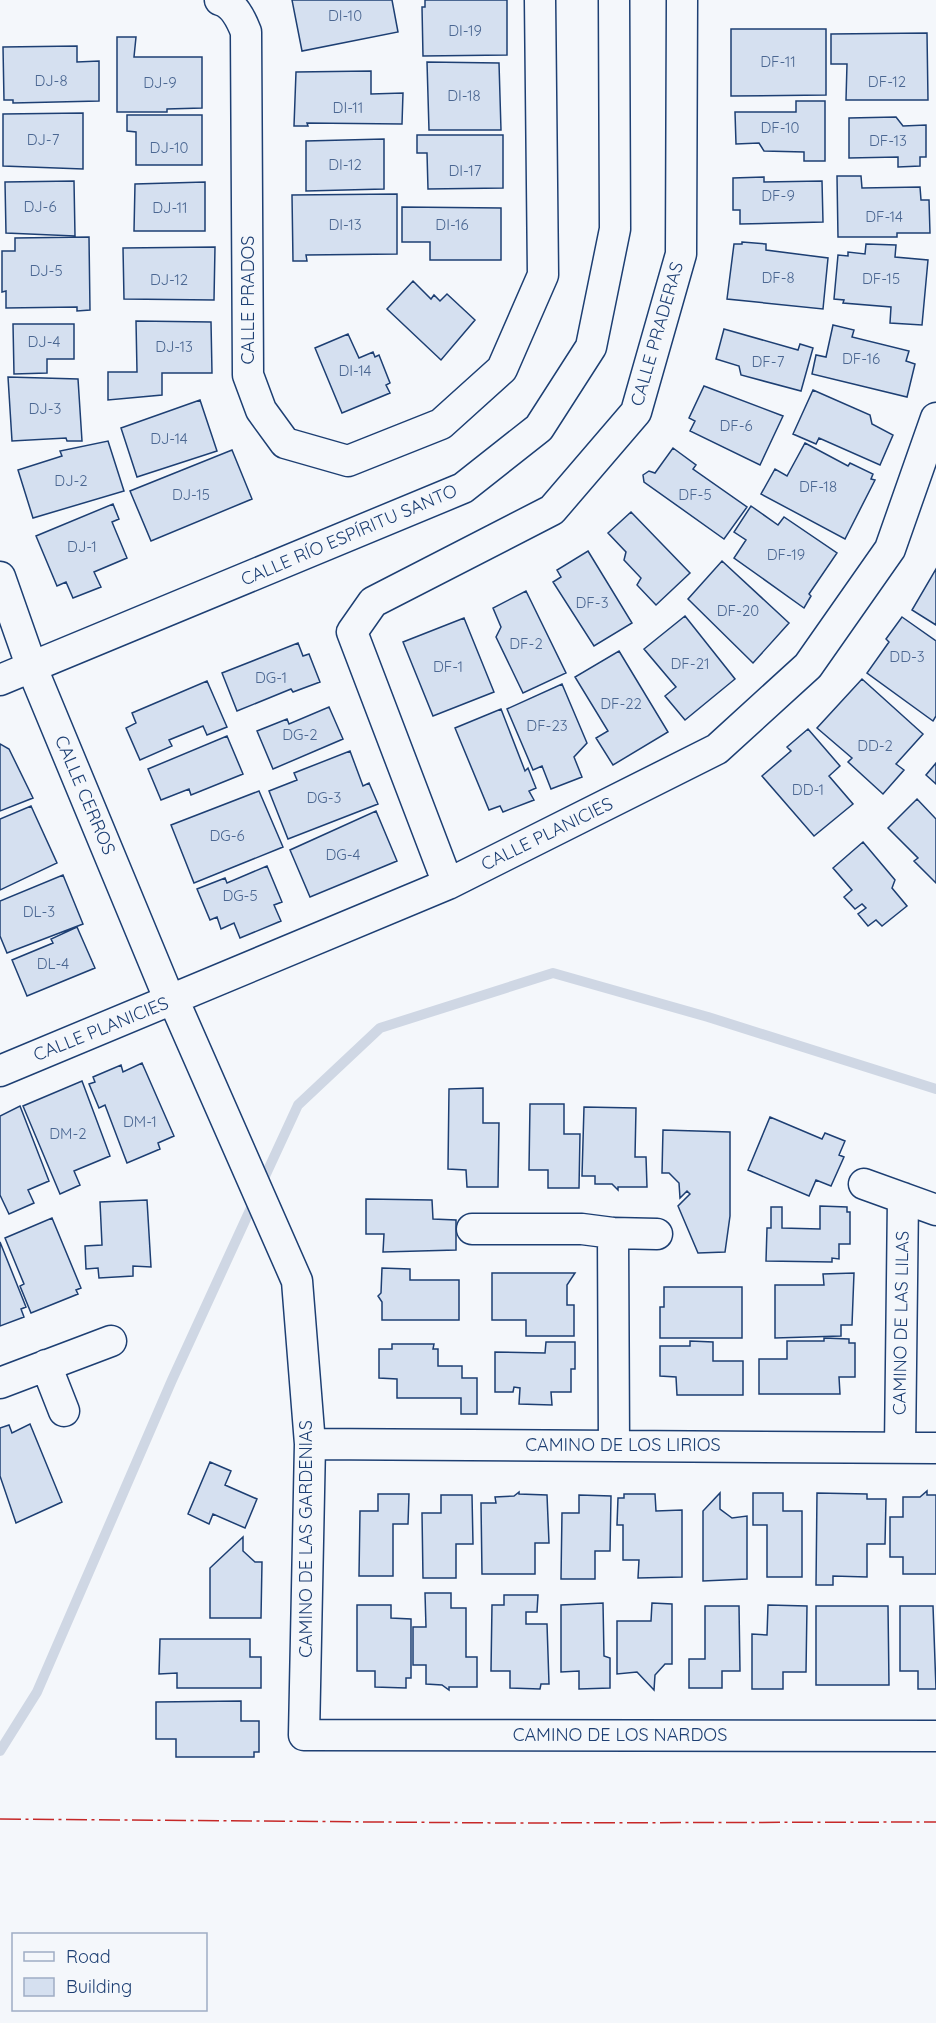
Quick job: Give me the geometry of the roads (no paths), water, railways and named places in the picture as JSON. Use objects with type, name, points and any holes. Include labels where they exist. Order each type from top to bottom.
[{"type":"street","name":"CALLE PRADOS","points":[[220,0],[226,2],[240,17],[246,32],[248,375],[261,410],[285,443],[348,461],[441,424],[502,369],[543,275],[540,0]]},
{"type":"street","name":"CALLE RÍO ESPÍRITU SANTO","points":[[0,680],[463,488],[539,428],[591,347],[615,229],[614,0]]},
{"type":"street","name":"CALLE PRADERAS","points":[[448,884],[352,632],[373,602],[552,510],[636,412],[681,254],[682,0]]},
{"type":"street","name":"CALLE PLANICIES","points":[[0,1071],[174,1004],[448,884],[717,749],[808,666],[890,549],[936,418]]},
{"type":"street","name":"CALLE CERROS","points":[[0,577],[32,668],[174,1004]]},
{"type":"street","name":"CAMINO DE LAS GARDENIAS","points":[[174,1004],[297,1281],[310,1443],[304,1735]]},
{"type":"street","points":[[864,1184],[936,1210]]},
{"type":"street","name":"CAMINO DE LAS LILAS","points":[[900,1448],[903,1198]]},
{"type":"street","points":[[472,1229],[582,1229],[613,1233],[657,1234]]},
{"type":"street","points":[[613,1233],[614,1445]]},
{"type":"street","points":[[0,1383],[111,1341]]},
{"type":"street","points":[[45,1365],[64,1411]]},
{"type":"street","name":"CAMINO DE LOS LIRIOS","points":[[310,1443],[936,1448]]},
{"type":"street","name":"CAMINO DE LOS NARDOS","points":[[304,1735],[936,1736]]},
{"type":"waterway","points":[[261,1185],[298,1105],[380,1028],[553,973],[708,1017],[936,1089]]},
{"type":"waterway","points":[[0,1751],[37,1692],[172,1380],[255,1199]]}]
